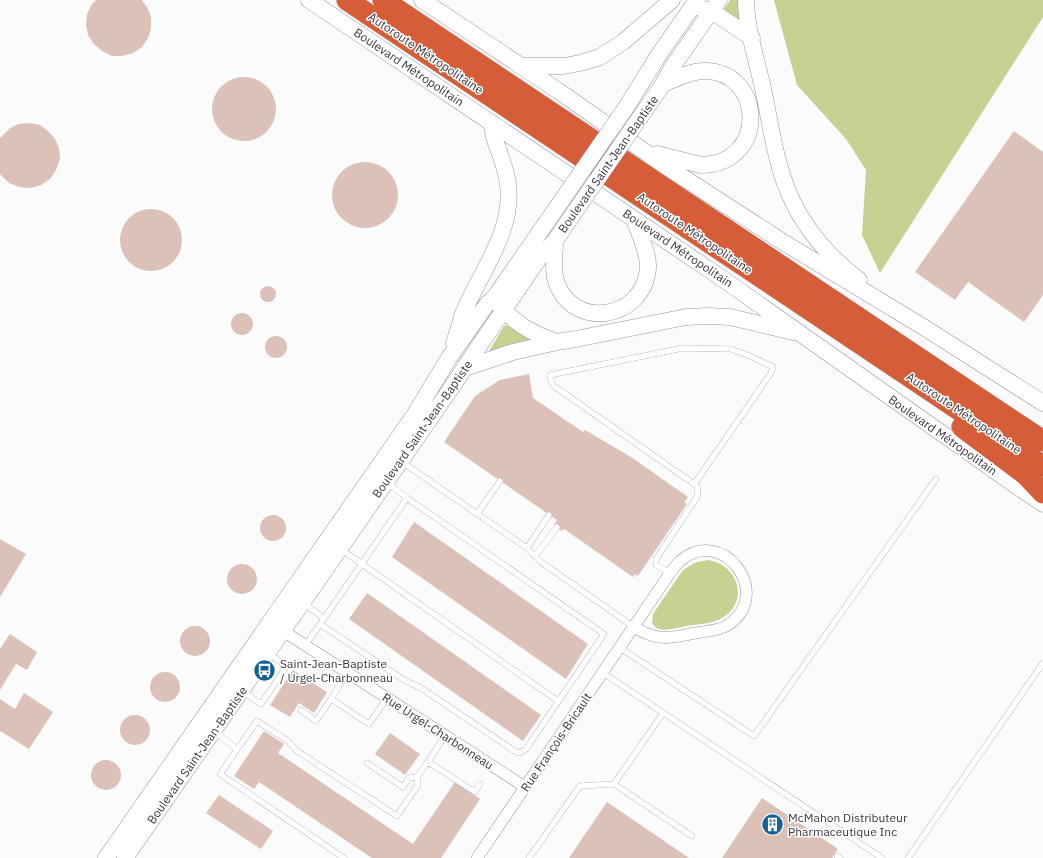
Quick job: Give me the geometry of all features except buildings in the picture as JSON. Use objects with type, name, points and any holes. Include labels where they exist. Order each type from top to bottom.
[{"type":"highway","name":"Autoroute Métropolitaine","points":[[347,0],[1043,466]]},
{"type":"highway","name":"Autoroute Métropolitaine","points":[[383,0],[1043,441]]},
{"type":"highway","points":[[936,369],[1001,399],[1043,424]]},
{"type":"highway","points":[[905,373],[947,416],[1026,475],[1043,493]]},
{"type":"main road","name":"Boulevard Métropolitain","points":[[309,0],[734,286],[1043,504]]},
{"type":"main road","points":[[422,0],[642,150],[811,260],[925,328],[1043,402]]},
{"type":"main road","points":[[520,66],[564,66],[580,64],[600,56],[623,42],[672,0]]},
{"type":"main road","points":[[746,0],[752,38],[781,171],[800,216],[822,245],[849,272],[925,328]]},
{"type":"main road","points":[[695,2],[715,6],[719,16],[752,38]]},
{"type":"main road","name":"Boulevard Saint-Jean-Baptiste","points":[[125,858],[207,727],[276,627],[401,435],[449,358],[487,304],[494,298],[627,106],[660,53],[695,2]]},
{"type":"main road","name":"Boulevard Saint-Jean-Baptiste","points":[[106,858],[207,727],[241,691],[267,653],[276,627],[302,603],[542,254],[555,241],[715,6]]},
{"type":"main road","points":[[642,150],[692,164],[709,165],[722,162],[733,155],[743,145],[748,133],[751,115],[748,102],[738,86],[728,78],[716,73],[703,71],[663,84]]},
{"type":"main road","points":[[449,358],[463,314],[494,251],[508,212],[509,193],[506,174],[496,145],[491,122]]},
{"type":"main road","points":[[555,241],[554,275],[560,291],[578,308],[602,314],[614,312],[625,307],[636,299],[643,287],[647,275],[647,257],[634,219]]},
{"type":"main road","points":[[494,298],[503,311],[528,330],[557,342]]},
{"type":"main road","points":[[465,368],[506,354],[675,318],[697,316],[730,318],[800,333]]},
{"type":"street","name":"Rue François-Bricault","points":[[477,858],[634,626],[679,562],[690,555],[702,551],[720,554],[733,561],[741,572],[746,587],[744,606],[733,621],[727,626],[714,630],[663,638],[648,634],[634,626]]},
{"type":"street","name":"Rue Urgel-Charbonneau","points":[[276,627],[525,787]]},
{"type":"lane","points":[[670,574],[656,565],[656,559],[698,496],[698,490],[695,483],[554,386],[550,375],[683,348],[731,349],[773,367],[771,373],[695,483]]},
{"type":"lane","points":[[400,461],[527,548],[541,562],[634,626]]},
{"type":"lane","points":[[620,648],[754,736],[936,479]]},
{"type":"lane","points":[[320,624],[404,680],[421,688],[516,752],[520,753],[526,749],[604,634],[407,498],[386,481]]},
{"type":"lane","points":[[477,514],[500,481]]},
{"type":"lane","points":[[305,646],[407,498]]},
{"type":"lane","points":[[527,548],[549,515]]},
{"type":"lane","points":[[535,556],[557,527]]},
{"type":"lane","points":[[340,548],[558,701]]},
{"type":"lane","points":[[302,603],[324,618]]},
{"type":"lane","points":[[241,691],[261,704],[287,666],[267,653]]},
{"type":"lane","points":[[908,858],[1043,663]]},
{"type":"lane","points":[[301,710],[316,721],[347,673]]},
{"type":"lane","points":[[603,673],[882,858]]},
{"type":"lane","points":[[331,699],[369,724],[387,698]]},
{"type":"lane","points":[[614,784],[663,713]]},
{"type":"lane","points":[[344,858],[220,774],[257,721],[288,741],[297,751],[397,816],[418,785],[417,778],[445,736]]},
{"type":"lane","points":[[207,727],[237,749]]},
{"type":"lane","points":[[428,762],[475,792],[480,784]]},
{"type":"lane","points":[[367,763],[403,788],[409,778],[417,778]]},
{"type":"lane","points":[[529,858],[580,786],[614,784],[692,836]]},
{"type":"green space","points":[[730,0],[740,0],[740,21],[724,11]]},
{"type":"green space","points":[[774,0],[1043,0],[1043,17],[880,273],[862,235],[866,170],[846,139],[797,85]]},
{"type":"green space","points":[[506,325],[532,340],[490,353],[489,351]]},
{"type":"green space","points":[[707,560],[726,568],[733,575],[737,584],[738,593],[736,602],[731,611],[722,618],[710,623],[667,630],[656,628],[652,623],[653,614],[683,570],[694,563]]},
{"type":"place","name":"Saint-Jean-Baptiste / Urgel-Charbonneau","points":[[264,670]]},
{"type":"place","name":"McMahon Distributeur Pharmaceutique Inc","points":[[772,824]]}]
